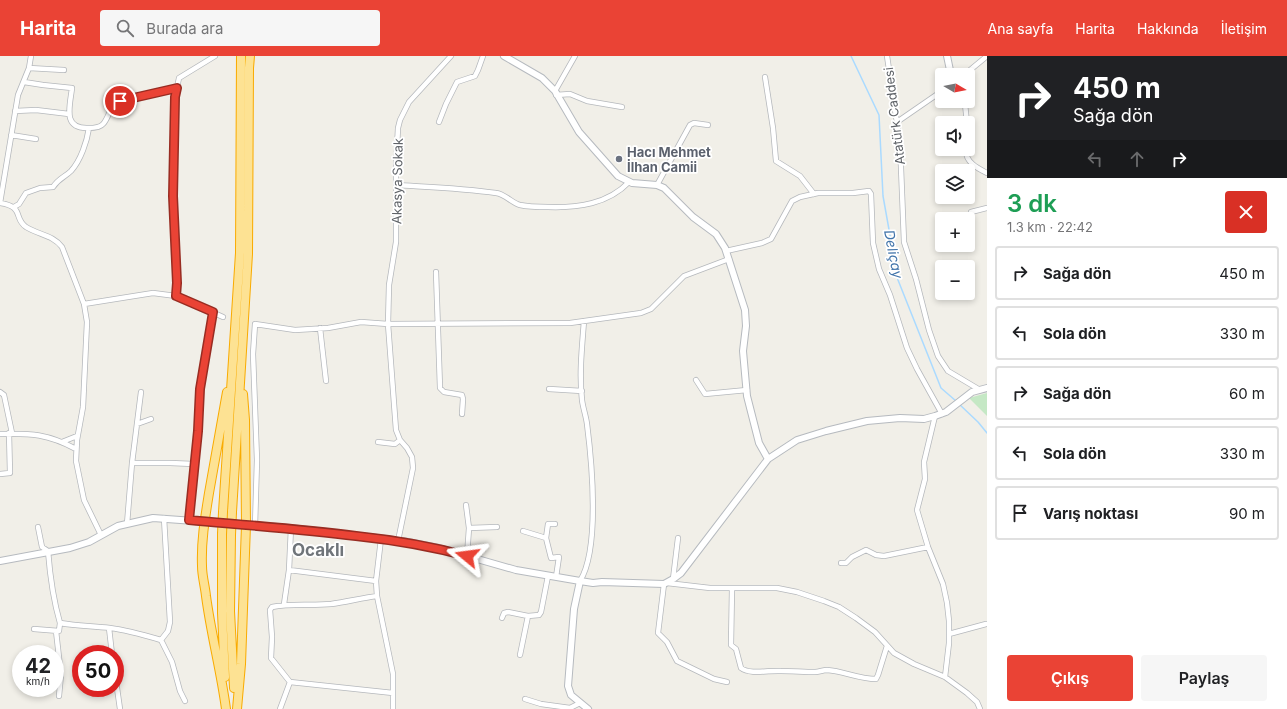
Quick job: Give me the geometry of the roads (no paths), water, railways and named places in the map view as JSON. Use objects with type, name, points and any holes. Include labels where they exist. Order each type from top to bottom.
[{"type":"highway","points":[[236,709],[230,611],[231,535],[238,355],[241,56]]},
{"type":"highway","points":[[226,709],[222,613],[222,534],[248,254],[250,56]]},
{"type":"highway","points":[[226,709],[222,678],[217,663],[202,567],[202,539],[220,423],[238,355]]},
{"type":"highway","points":[[236,709],[241,664],[246,525],[245,420],[238,355]]},
{"type":"street","points":[[31,56],[29,68],[18,95],[0,203],[10,204],[14,207],[26,227],[57,240],[62,247],[84,304],[87,322],[84,399],[76,449],[76,461],[84,500],[101,535]]},
{"type":"street","points":[[176,296],[177,283],[173,196],[175,97],[179,78],[215,56]]},
{"type":"street","name":"Akasya Sokak","points":[[400,440],[396,430],[388,324],[389,285],[396,242],[396,159],[400,120],[409,102],[451,56]]},
{"type":"street","points":[[439,122],[457,82],[475,76],[483,56]]},
{"type":"street","points":[[504,56],[542,78],[556,93],[579,132],[618,176],[632,183],[657,185],[664,188],[693,217],[716,234],[726,251],[745,310],[746,326],[743,351],[746,390],[759,443],[768,459]]},
{"type":"street","points":[[556,93],[575,56]]},
{"type":"street","name":"Atatürk Caddesi","points":[[887,56],[900,143],[904,242],[938,356],[948,371],[980,390]]},
{"type":"street","points":[[947,56],[949,68]]},
{"type":"street","points":[[972,68],[987,56]]},
{"type":"street","points":[[29,68],[64,70]]},
{"type":"street","points":[[765,77],[773,128],[776,161],[800,176],[814,194]]},
{"type":"street","points":[[24,82],[43,86],[72,88],[69,114],[71,123],[76,126],[89,128],[98,127],[103,124],[112,108],[120,101],[177,88]]},
{"type":"street","points":[[556,93],[570,94],[587,100],[622,108]]},
{"type":"street","points":[[897,122],[935,96]]},
{"type":"street","points":[[15,111],[36,110],[69,114]]},
{"type":"street","points":[[657,185],[690,125],[694,123],[708,126]]},
{"type":"street","points":[[14,207],[20,204],[26,193],[40,188],[52,187],[70,171],[80,155],[89,128]]},
{"type":"street","points":[[11,135],[36,139]]},
{"type":"street","points":[[966,156],[976,168],[987,173]]},
{"type":"street","points":[[396,185],[457,188],[499,193],[518,205],[577,207],[607,199],[621,190],[629,182]]},
{"type":"street","points":[[726,251],[762,243],[771,239],[792,201],[800,197],[814,194],[869,191],[871,194],[873,243],[879,268],[890,295],[907,348],[941,414],[924,462],[925,479],[917,510],[928,547],[943,584],[947,603],[949,634],[945,677]]},
{"type":"street","points":[[971,212],[987,208]]},
{"type":"street","points":[[255,526],[257,460],[253,354],[255,324],[294,330],[361,322],[388,324],[570,323],[641,313],[651,309],[684,276],[729,259]]},
{"type":"street","points":[[436,272],[440,388],[444,392],[462,395],[462,414]]},
{"type":"street","points":[[84,304],[153,293],[176,296],[223,317]]},
{"type":"street","points":[[189,520],[200,389],[213,312]]},
{"type":"street","points":[[584,321],[582,400],[587,423],[592,482],[591,542],[574,609],[568,686],[571,695],[588,709]]},
{"type":"street","points":[[320,328],[326,381]]},
{"type":"street","points":[[696,380],[705,394],[746,390]]},
{"type":"street","points":[[668,582],[681,573],[768,459],[797,440],[826,431],[872,420],[900,418],[924,419],[941,414],[967,395],[987,388]]},
{"type":"street","points":[[549,389],[582,391]]},
{"type":"street","points":[[0,392],[4,395],[10,433],[10,473],[0,474]]},
{"type":"street","points":[[127,524],[132,463],[141,392]]},
{"type":"street","points":[[137,424],[151,419]]},
{"type":"street","points":[[0,434],[26,433],[46,436],[76,449]]},
{"type":"street","points":[[62,442],[78,436]]},
{"type":"street","points":[[378,442],[395,444],[400,440],[412,457],[413,468],[398,541]]},
{"type":"street","points":[[132,463],[194,464]]},
{"type":"street","points":[[466,504],[469,528],[467,556]]},
{"type":"street","points":[[0,561],[70,548],[89,542],[118,526],[153,518],[164,518],[291,528],[398,541],[439,548],[516,570],[593,583],[668,582],[710,588],[777,588],[797,592],[839,607],[875,632],[894,653],[914,664],[945,677],[977,702],[980,709]]},
{"type":"street","points":[[161,640],[168,631],[170,622],[164,518]]},
{"type":"street","points":[[555,524],[548,524],[546,538],[551,558],[559,557],[556,577]]},
{"type":"street","points":[[34,629],[59,631],[60,623],[55,607],[51,584],[48,552],[42,547],[38,527]]},
{"type":"street","points":[[469,528],[497,527]]},
{"type":"street","points":[[284,604],[289,570],[291,528]]},
{"type":"street","points":[[523,531],[546,538]]},
{"type":"street","points":[[678,538],[658,633],[667,642],[677,661],[714,679],[727,682]]},
{"type":"street","points":[[381,539],[376,581],[377,596],[393,674],[393,709]]},
{"type":"street","points":[[841,564],[846,563],[852,557],[866,550],[876,555],[884,556],[928,547]]},
{"type":"street","points":[[289,570],[376,581]]},
{"type":"street","points":[[502,618],[504,613],[508,612],[528,616],[539,615],[541,612],[548,576]]},
{"type":"street","points":[[732,588],[731,645],[736,649],[743,670],[757,672],[816,672],[825,670],[876,679],[887,646]]},
{"type":"street","points":[[377,596],[331,604],[306,606],[284,604],[272,607],[270,610],[272,637],[271,658],[290,682],[393,693]]},
{"type":"street","points":[[520,655],[528,616]]},
{"type":"street","points":[[60,623],[109,628],[137,633],[161,640],[172,662],[180,691],[185,701]]},
{"type":"street","points":[[949,634],[986,624]]},
{"type":"street","points":[[109,628],[111,645]]},
{"type":"street","points":[[56,631],[58,645]]},
{"type":"street","points":[[280,709],[290,682]]},
{"type":"street","points":[[118,697],[120,709]]},
{"type":"street","points":[[525,699],[541,704],[570,708],[580,703]]},
{"type":"waterway","name":"Deliçay","points":[[851,56],[879,115],[883,196],[898,280],[941,388],[956,401]]},
{"type":"waterway","name":"Deliçay","points":[[959,404],[987,433]]},
{"type":"place","name":"Hacı Mehmet İlhan Camii","points":[[619,159]]},
{"type":"district","name":"Ocaklı","points":[[318,550]]}]
